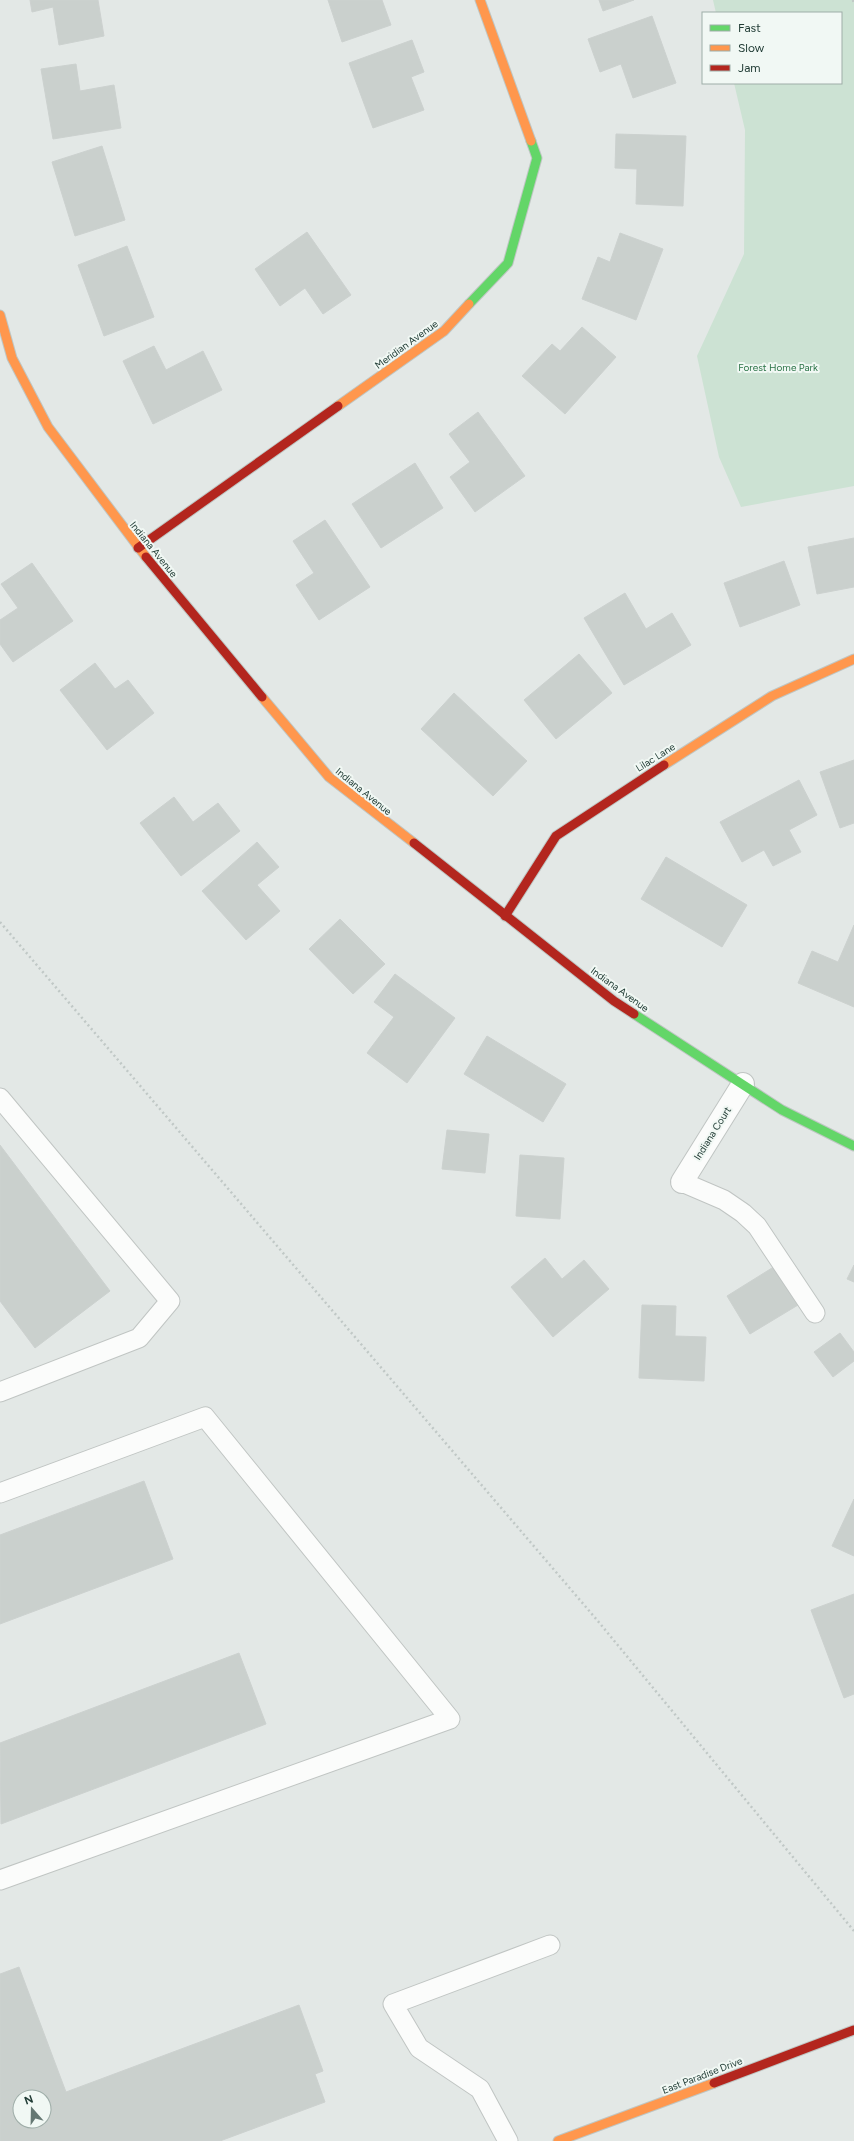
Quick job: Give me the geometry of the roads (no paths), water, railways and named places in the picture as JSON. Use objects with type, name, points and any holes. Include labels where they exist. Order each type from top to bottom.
[{"type":"street","name":"Meridian Avenue","points":[[138,548],[444,331],[508,263],[537,158],[480,0]]},
{"type":"street","name":"Indiana Avenue","points":[[0,315],[12,358],[48,427],[138,548],[329,777],[614,1001],[782,1110],[854,1146]]},
{"type":"street","name":"Lilac Lane","points":[[505,916],[556,836],[635,783],[772,696],[854,659]]},
{"type":"street","name":"Indiana Court","points":[[682,1182],[743,1084]]},
{"type":"street","name":"East Paradise Drive","points":[[558,2141],[854,2030]]},
{"type":"lane","points":[[0,1098],[170,1301],[139,1338],[0,1392]]},
{"type":"lane","points":[[682,1182],[724,1200],[744,1213],[756,1226],[815,1313]]},
{"type":"lane","points":[[0,1493],[205,1417],[450,1719],[0,1880]]},
{"type":"lane","points":[[508,2141],[480,2089],[419,2048],[393,2004],[550,1945]]},
{"type":"park label","name":"Forest Home Park","points":[[778,367]]}]
